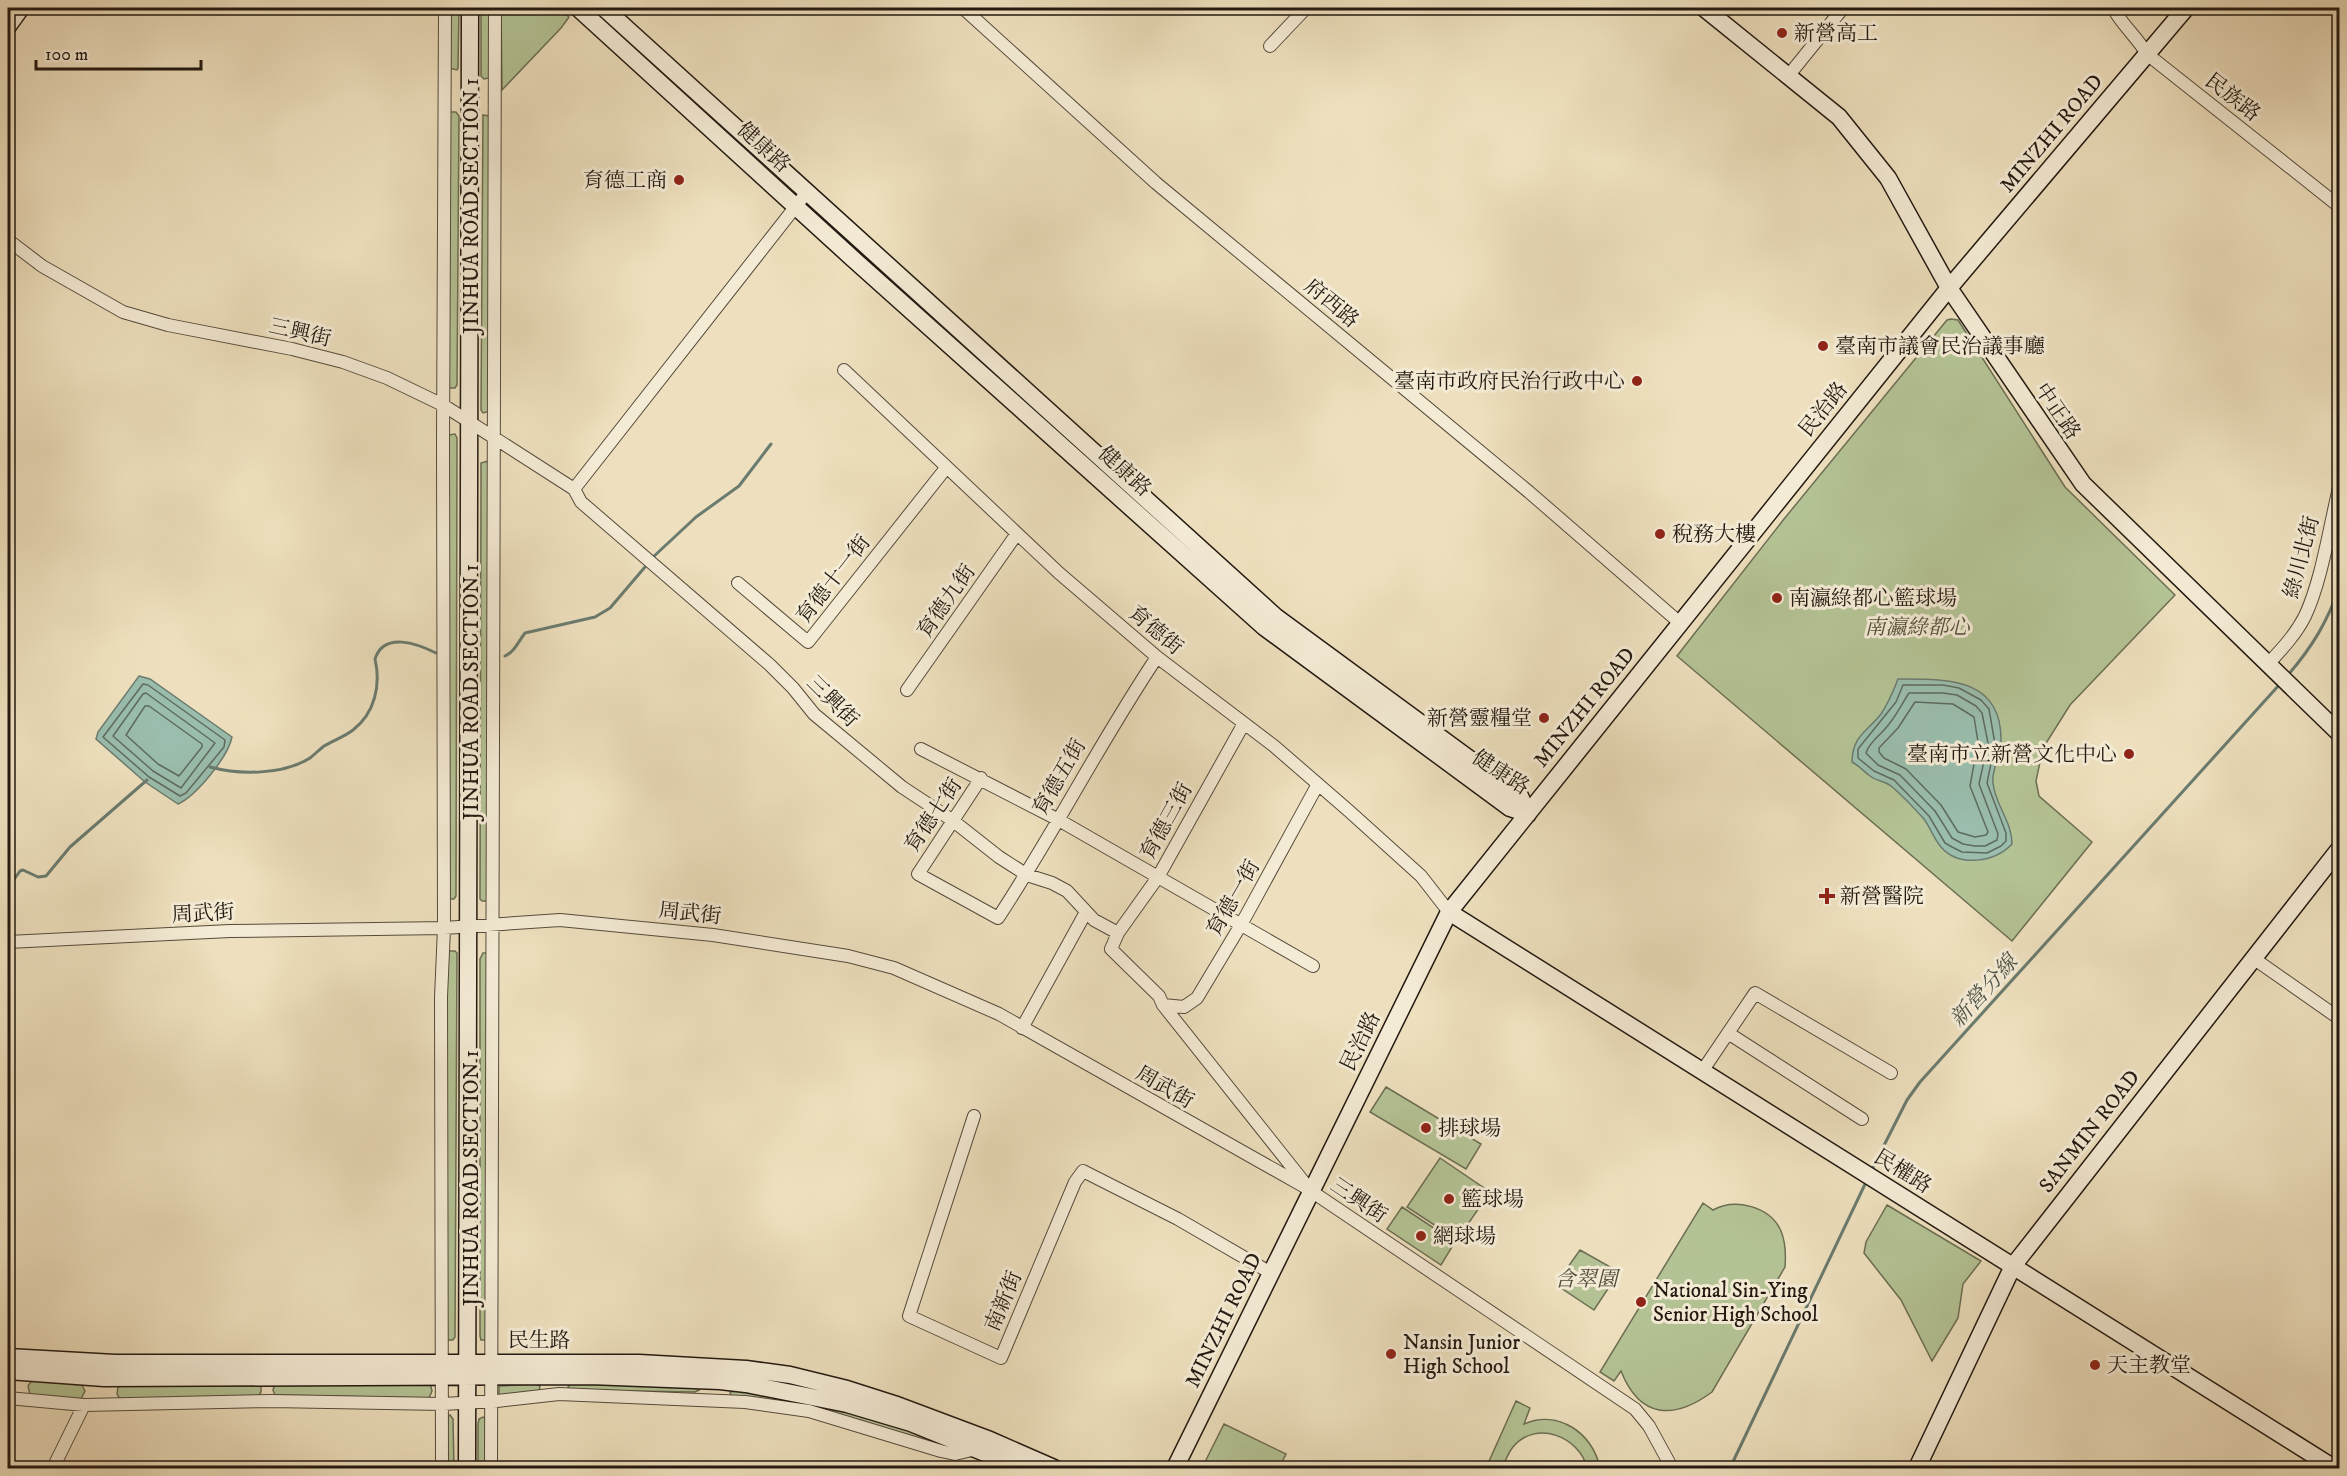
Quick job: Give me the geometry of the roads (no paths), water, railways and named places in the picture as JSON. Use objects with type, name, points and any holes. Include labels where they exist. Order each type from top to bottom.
[{"type":"street","points":[[8,26],[21,8]]},
{"type":"street","name":"JINHUA ROAD SECTION 1","points":[[442,1468],[441,997],[444,928],[445,8]]},
{"type":"street","name":"JINHUA ROAD SECTION 1","points":[[467,1468],[470,8]]},
{"type":"street","name":"JINHUA ROAD SECTION 1","points":[[491,1468],[495,8]]},
{"type":"street","name":"健康路","points":[[578,8],[795,206],[1231,587],[1276,617],[1520,796],[1528,814]]},
{"type":"street","name":"健康路","points":[[604,8],[807,192],[1231,587]]},
{"type":"street","name":"府西路","points":[[963,8],[1156,183],[1528,492],[1680,623]]},
{"type":"street","points":[[1270,46],[1306,8]]},
{"type":"street","name":"中正路","points":[[1704,8],[1839,117],[1887,178],[1949,288],[2083,484],[2340,734]]},
{"type":"street","points":[[1789,75],[1843,8]]},
{"type":"street","name":"民族路","points":[[2113,8],[2119,19],[2138,38],[2147,54],[2340,207]]},
{"type":"street","name":"MINZHI ROAD","points":[[1949,288],[2186,8]]},
{"type":"street","points":[[574,489],[807,192]]},
{"type":"street","name":"三興街","points":[[8,240],[42,266],[123,312],[168,325],[292,349],[343,362],[387,378],[443,405],[574,489],[581,502],[762,658],[793,688],[814,714],[902,787],[952,820],[999,857],[1027,874],[1067,891],[1094,920],[1118,933],[1111,949],[1159,996],[1163,1005],[1311,1191],[1635,1409],[1649,1426],[1672,1468]]},
{"type":"street","name":"民治路","points":[[1680,623],[1949,288]]},
{"type":"street","name":"育德街","points":[[844,370],[1016,535],[1157,657],[1243,725],[1274,746],[1421,876],[1449,912]]},
{"type":"street","name":"育德十一街","points":[[738,583],[808,642],[946,468]]},
{"type":"street","name":"綠川北街","points":[[2271,667],[2305,616],[2313,595],[2340,484]]},
{"type":"street","name":"育德九街","points":[[907,690],[1016,535]]},
{"type":"street","name":"MINZHI ROAD","points":[[1449,912],[1680,623]]},
{"type":"street","name":"育德五街","points":[[998,918],[1027,874],[1123,708],[1157,657]]},
{"type":"street","name":"育德三街","points":[[1118,933],[1158,877],[1243,725]]},
{"type":"street","points":[[921,749],[1057,819],[1242,923],[1313,966]]},
{"type":"street","name":"育德七街","points":[[981,778],[918,874],[998,918]]},
{"type":"street","name":"育德一街","points":[[1163,1005],[1184,1007],[1197,998],[1242,923],[1318,784]]},
{"type":"street","name":"SANMIN ROAD","points":[[1917,1468],[2013,1266],[2340,848]]},
{"type":"street","points":[[1022,1028],[1086,912]]},
{"type":"street","name":"民治路","points":[[1311,1191],[1449,912]]},
{"type":"street","name":"民權路","points":[[1449,912],[2334,1466]]},
{"type":"street","name":"周武街","points":[[8,942],[230,931],[444,928],[515,922],[572,921],[713,935],[848,956],[894,968],[999,1014],[1311,1191]]},
{"type":"street","points":[[2253,958],[2340,1019]]},
{"type":"street","points":[[1703,1070],[1755,993],[1891,1073]]},
{"type":"street","points":[[1728,1033],[1862,1119]]},
{"type":"street","name":"南新街","points":[[974,1116],[909,1316],[1001,1358],[1075,1182],[1083,1171],[1178,1219],[1271,1273]]},
{"type":"street","name":"MINZHI ROAD","points":[[1175,1468],[1311,1191]]},
{"type":"street","name":"民生路","points":[[8,1357],[115,1363],[443,1370],[675,1364],[790,1375],[847,1389],[894,1404],[990,1440],[1054,1468]]},
{"type":"street","name":"民生路","points":[[8,1371],[104,1378],[443,1370]]},
{"type":"street","name":"民生路","points":[[491,1370],[746,1384],[847,1404],[911,1423],[1022,1468]]},
{"type":"street","points":[[8,1398],[84,1405],[271,1401],[442,1404],[492,1402],[559,1394],[745,1402],[809,1411],[955,1454],[977,1448]]},
{"type":"street","points":[[53,1468],[84,1405]]},
{"type":"water","points":[[139,676],[150,679],[232,737],[218,765],[202,785],[178,804],[145,782],[96,739],[98,732]]},
{"type":"water","points":[[1898,679],[1935,680],[1969,686],[1993,705],[1999,721],[2001,743],[1993,773],[1994,791],[2009,828],[2012,844],[2005,850],[1977,860],[1957,858],[1949,854],[1941,847],[1924,819],[1899,793],[1889,784],[1872,778],[1852,762],[1857,740],[1881,714]]},
{"type":"waterway","points":[[652,558],[696,517],[739,486],[771,444]]},
{"type":"waterway","points":[[505,656],[514,649],[525,633],[595,617],[610,608],[645,567]]},
{"type":"waterway","name":"新營分線","points":[[2288,675],[2318,633],[2340,586]]},
{"type":"waterway","points":[[210,767],[222,770],[261,772],[299,764],[324,746],[350,732],[367,715],[376,688],[375,659],[379,650],[394,642],[402,642],[436,653]]},
{"type":"waterway","name":"新營分線","points":[[1871,1171],[1907,1100],[1920,1082],[2280,684]]},
{"type":"waterway","points":[[8,888],[23,870],[38,877],[46,876],[70,847],[147,780]]},
{"type":"waterway","name":"新營分線","points":[[1730,1468],[1867,1180]]},
{"type":"place","name":"新營高工","points":[[1782,33]]},
{"type":"place","name":"育德工商","points":[[679,180]]},
{"type":"place","name":"臺南市議會民治議事廳","points":[[1823,346]]},
{"type":"place","name":"臺南市政府民治行政中心","points":[[1637,381]]},
{"type":"place","name":"稅務大樓","points":[[1660,534]]},
{"type":"place","name":"南瀛綠都心籃球場","points":[[1777,598]]},
{"type":"place","name":"新營靈糧堂","points":[[1544,718]]},
{"type":"place","name":"臺南市立新營文化中心","points":[[2129,754]]},
{"type":"place","name":"新營醫院","points":[[1827,896]]},
{"type":"place","name":"排球場","points":[[1426,1128]]},
{"type":"place","name":"籃球場","points":[[1449,1199]]},
{"type":"place","name":"網球場","points":[[1421,1236]]},
{"type":"place","name":"National Sin-Ying Senior High School","points":[[1641,1302]]},
{"type":"place","name":"Nansin Junior High School","points":[[1391,1354]]},
{"type":"place","name":"天主教堂","points":[[2095,1365]]},
{"type":"park label","name":"南瀛綠都心","points":[[1917,627]]},
{"type":"park label","name":"含翠園","points":[[1586,1279]]}]
